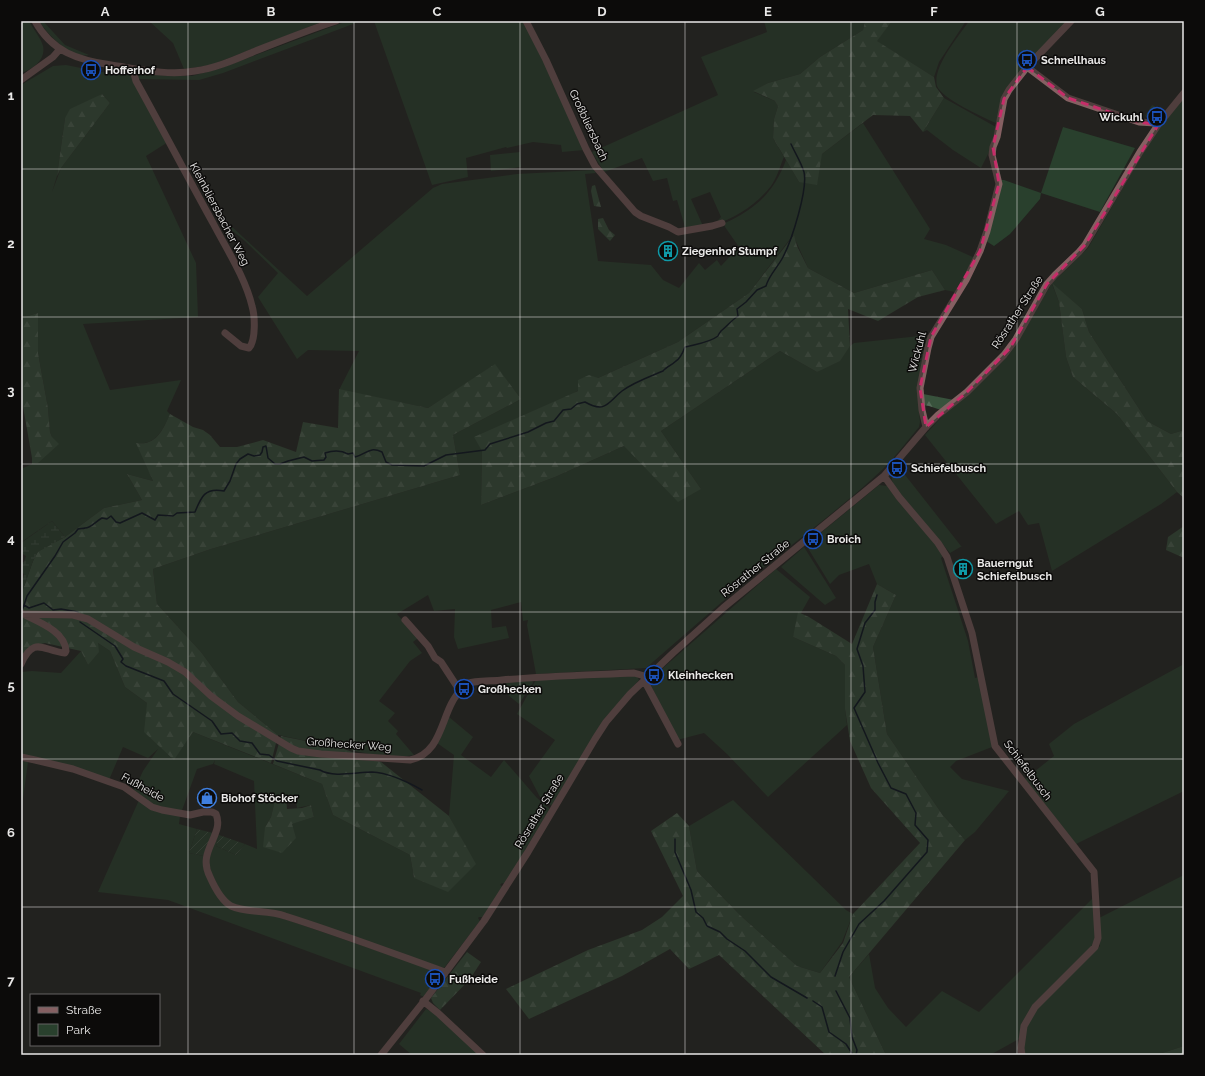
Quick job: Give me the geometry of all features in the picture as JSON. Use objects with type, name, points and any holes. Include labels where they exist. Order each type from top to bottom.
[{"type":"street","points":[[35,21],[42,32],[60,49],[71,56],[91,62],[134,69],[173,73],[207,69],[336,21]]},
{"type":"street","name":"Großbliersbach","points":[[526,21],[557,81],[586,149],[595,166],[635,212],[678,232],[722,223]]},
{"type":"street","name":"Wickuhl","points":[[926,427],[922,410],[920,388],[924,364],[931,337],[941,318],[959,292],[980,251],[998,189],[999,180],[992,155],[1004,99],[1027,67],[1071,21]]},
{"type":"street","points":[[21,80],[53,57],[60,49]]},
{"type":"street","points":[[1027,67],[1068,98],[1139,122],[1155,123],[1158,125]]},
{"type":"street","name":"Kleinbliersbacher Weg","points":[[134,69],[136,80],[247,291],[254,314],[254,331],[251,345],[249,348],[242,346],[225,333]]},
{"type":"street","name":"Rösrather Straße","points":[[381,1055],[424,1001],[477,930],[509,883],[606,722],[630,694],[646,681],[672,653],[727,604],[884,476],[926,427],[967,392],[1010,348],[1047,284],[1080,252],[1140,152],[1158,125],[1184,93]]},
{"type":"street","name":"Schiefelbusch","points":[[884,476],[899,497],[938,543],[947,557],[972,632],[995,746],[1094,872],[1098,938],[1097,943],[1095,947],[1035,1007],[1024,1026],[1021,1048],[1022,1055]]},
{"type":"street","points":[[21,664],[29,651],[35,647],[48,648],[61,653],[65,653],[66,651],[64,643],[54,632],[22,614]]},
{"type":"street","name":"Großhecker Weg","points":[[22,614],[73,615],[88,619],[134,647],[180,669],[238,716],[298,751],[410,760],[418,758],[427,752],[434,744],[444,725],[452,701],[460,691]]},
{"type":"street","points":[[405,620],[428,646],[435,658],[441,662],[460,691],[468,683],[535,677],[634,673],[646,681],[678,744]]},
{"type":"street","name":"Fußheide","points":[[21,757],[73,769],[124,787],[152,807],[162,810],[190,815],[203,812],[212,812],[216,814],[218,824],[206,858],[206,869],[224,899],[230,906],[283,915],[445,972]]},
{"type":"street","points":[[424,1001],[438,1012],[483,1055]]},
{"type":"highlighted area","points":[[1027,67],[1068,98],[1139,122],[1158,125],[1085,245],[1047,284],[1010,348],[967,392],[926,427],[920,388],[931,337],[980,251],[999,184],[993,147],[1004,99]]},
{"type":"green space","points":[[21,21],[29,21],[43,46],[43,55],[41,59],[32,68],[24,72],[21,71]]},
{"type":"green space","points":[[39,21],[43,21],[65,45],[89,55],[82,55],[67,50],[48,33]]},
{"type":"green space","points":[[149,21],[318,21],[319,23],[211,65],[184,69],[173,43]]},
{"type":"green space","points":[[347,21],[361,21],[223,73],[199,80],[137,79],[137,72],[167,76],[192,76],[221,68]]},
{"type":"green space","points":[[374,21],[524,21],[568,109],[584,150],[562,152],[561,145],[533,142],[506,147],[466,158],[468,177],[432,185]]},
{"type":"green space","points":[[764,21],[865,21],[863,30],[820,57],[800,74],[768,83],[754,92],[775,101],[778,106],[774,119],[773,138],[784,157],[775,179],[765,193],[746,210],[714,225],[721,217],[710,192],[691,199],[703,226],[687,229],[685,227],[677,200],[673,201],[667,178],[653,181],[642,158],[604,172],[592,152],[718,95],[701,57],[767,32]]},
{"type":"green space","points":[[865,21],[892,21],[877,41],[934,77],[936,87],[944,98],[923,132],[910,116],[873,115],[822,154],[817,185],[799,182],[773,138],[774,119],[778,106],[775,101],[753,91],[768,83],[800,74],[820,57],[863,30]]},
{"type":"green space","points":[[892,21],[966,21],[939,62],[934,77],[876,41]]},
{"type":"green space","points":[[969,21],[1068,21],[1008,89],[996,123],[954,102],[940,91],[937,86],[938,70],[942,61]]},
{"type":"green space","points":[[66,65],[81,68],[82,70],[89,72],[130,75],[168,142],[146,156],[196,263],[198,317],[83,324],[110,390],[181,380],[167,411],[170,414],[162,430],[149,442],[137,443],[153,481],[127,474],[142,500],[104,508],[65,537],[52,521],[23,541],[21,540],[21,469],[38,463],[52,437],[38,353],[38,313],[21,318],[21,85],[53,66]],"holes":[[[102,94],[110,103],[61,168],[52,192],[57,176],[65,118]]]},
{"type":"green space","points":[[102,94],[110,103],[61,168],[57,176],[65,118],[70,109]]},
{"type":"green space","points":[[944,98],[996,127],[989,152],[981,168],[953,150],[927,130],[923,132]]},
{"type":"green space","points":[[1184,98],[1184,430],[1171,434],[1147,421],[1089,332],[1082,309],[1052,284],[1059,302],[1066,357],[1073,377],[1117,414],[1177,492],[1161,504],[1052,571],[1039,523],[1028,525],[1019,511],[996,524],[925,435],[946,412],[1015,345],[1052,283],[1088,248],[1152,138]]},
{"type":"green space","points":[[1152,105],[1161,109],[1151,120],[1145,116]]},
{"type":"green space","points":[[863,123],[930,229],[924,239],[946,245],[975,258],[955,292],[945,290],[932,270],[854,293],[808,268],[793,235],[749,293],[678,342],[598,378],[482,451],[481,505],[555,477],[624,446],[701,489],[661,431],[780,351],[817,372],[854,343],[929,335],[919,411],[919,427],[897,454],[883,469],[856,493],[734,592],[729,588],[727,589],[730,595],[646,668],[536,674],[527,625],[528,620],[523,621],[521,602],[491,610],[492,628],[506,626],[509,638],[458,649],[454,637],[455,609],[434,611],[428,595],[397,614],[418,638],[413,642],[422,653],[410,661],[379,701],[395,713],[388,721],[398,731],[396,734],[414,755],[384,757],[278,735],[238,702],[201,652],[157,604],[153,569],[211,549],[460,475],[453,435],[521,399],[495,365],[428,408],[339,390],[359,351],[308,350],[297,359],[258,297],[278,273],[245,241],[229,228],[230,225],[307,296],[433,188],[442,184],[517,174],[594,170],[596,173],[585,174],[598,261],[651,265],[663,280],[679,288],[699,263],[705,270],[717,260],[721,266],[739,247],[725,227],[725,223],[746,212],[763,198],[776,181],[786,160],[799,182],[822,154]]},
{"type":"green space","points":[[1063,127],[1135,148],[1100,212],[1041,193]]},
{"type":"green space","points":[[520,152],[521,167],[491,171],[490,155]]},
{"type":"green space","points":[[1001,180],[1041,193],[1040,199],[1010,234],[994,246],[986,241],[1000,194]]},
{"type":"green space","points":[[595,185],[601,207],[594,206],[591,191],[592,186]]},
{"type":"green space","points":[[603,218],[609,230],[615,235],[610,241],[598,229],[598,219]]},
{"type":"green space","points":[[794,235],[797,246],[808,268],[854,293],[932,270],[945,290],[918,297],[878,321],[848,309],[850,346],[840,361],[817,372],[780,351],[661,431],[701,489],[678,502],[624,446],[555,477],[481,505],[482,451],[474,437],[578,391],[578,380],[589,375],[598,378],[678,342],[749,293]]},
{"type":"green space","points":[[1052,283],[1082,309],[1089,332],[1147,421],[1171,434],[1184,430],[1184,498],[1177,492],[1117,414],[1073,377],[1066,357],[1059,302]]},
{"type":"green space","points":[[38,313],[38,353],[48,408],[50,432],[52,437],[59,444],[38,463],[32,464],[21,395],[21,318]]},
{"type":"green space","points":[[495,364],[521,399],[453,435],[460,475],[211,549],[153,569],[157,604],[201,652],[238,702],[278,735],[271,763],[193,732],[174,760],[144,732],[147,703],[125,687],[110,651],[98,643],[99,652],[88,665],[81,651],[45,643],[33,646],[21,656],[21,595],[38,551],[65,537],[104,508],[142,500],[127,474],[153,481],[136,443],[149,442],[154,439],[162,431],[170,414],[193,427],[203,430],[210,435],[220,447],[237,447],[263,440],[296,452],[303,422],[338,428],[339,389],[428,408]]},
{"type":"green space","points":[[923,394],[954,400],[941,410],[923,405]]},
{"type":"green space","points":[[898,466],[962,546],[950,553],[894,486],[892,475]]},
{"type":"green space","points":[[879,485],[887,486],[897,500],[924,529],[944,555],[941,558],[968,641],[975,678],[979,677],[992,747],[956,761],[950,767],[962,779],[1009,791],[975,832],[965,840],[942,814],[887,734],[873,647],[896,595],[877,584],[869,564],[839,575],[830,584],[806,545]]},
{"type":"green space","points":[[52,521],[65,537],[38,552],[33,561],[21,595],[21,584],[24,574],[21,572],[21,563],[24,562],[26,556],[21,553],[21,543]]},
{"type":"green space","points":[[1184,526],[1184,558],[1166,550],[1168,537]]},
{"type":"green space","points":[[804,547],[836,598],[825,605],[781,567]]},
{"type":"green space","points":[[776,569],[810,597],[801,613],[793,637],[836,656],[845,665],[845,709],[847,725],[768,797],[727,754],[704,733],[677,740],[651,685],[651,679]]},
{"type":"green space","points":[[877,584],[896,595],[873,647],[887,734],[942,814],[965,840],[849,977],[886,1055],[826,1055],[719,955],[689,969],[670,949],[622,976],[529,1019],[506,989],[588,950],[642,930],[662,917],[683,896],[651,831],[677,813],[689,826],[697,871],[741,916],[797,966],[820,973],[843,943],[853,914],[920,843],[871,788],[850,741],[845,709],[845,665],[836,656],[793,637],[798,612],[809,617],[852,644]]},
{"type":"green space","points":[[98,643],[110,651],[125,687],[147,703],[174,759],[193,732],[322,784],[333,815],[410,855],[414,878],[475,864],[449,816],[454,755],[437,743],[449,717],[473,737],[461,755],[491,777],[504,760],[537,798],[549,808],[549,810],[505,884],[502,883],[500,885],[503,887],[483,917],[478,918],[480,921],[444,968],[283,914],[234,906],[224,898],[206,862],[216,834],[219,835],[216,846],[236,855],[245,844],[257,849],[254,781],[214,764],[215,760],[213,764],[197,769],[181,813],[155,807],[134,790],[143,771],[158,749],[148,758],[123,747],[109,780],[21,754],[21,672],[32,671],[61,673],[81,651],[88,665]],"holes":[[[295,795],[297,808],[311,805],[314,817],[291,824],[265,827],[271,817],[276,796]]]},
{"type":"green space","points":[[1184,664],[1184,791],[1076,844],[1025,779],[1054,756],[1049,744],[1074,724]]},
{"type":"green space","points":[[637,676],[639,680],[604,719],[552,806],[540,797],[529,776],[555,740],[517,714],[537,678]]},
{"type":"green space","points":[[532,679],[533,683],[519,704],[502,690],[508,681]]},
{"type":"green space","points":[[281,736],[341,748],[381,762],[449,816],[476,864],[448,892],[414,878],[410,855],[333,815],[322,784],[273,764]]},
{"type":"green space","points":[[23,761],[28,762],[21,813],[21,778]]},
{"type":"green space","points":[[286,795],[287,809],[302,808],[311,805],[314,817],[292,824],[296,838],[282,853],[263,847],[265,827],[271,817],[276,796]]},
{"type":"green space","points":[[139,800],[180,816],[179,824],[197,829],[189,853],[204,856],[203,866],[207,877],[226,905],[273,915],[442,973],[424,997],[420,995],[421,993],[168,900],[98,892]]},
{"type":"green space","points":[[733,800],[846,910],[853,914],[842,942],[820,973],[797,966],[741,916],[697,871],[689,826]]},
{"type":"green space","points":[[197,829],[213,833],[204,856],[189,853]]},
{"type":"green space","points":[[219,835],[245,844],[236,855],[216,846]]},
{"type":"green space","points":[[1184,875],[1184,1046],[1156,1055],[1024,1055],[1023,1048],[1026,1028],[1037,1009],[1100,946],[1099,918]]},
{"type":"green space","points":[[1093,898],[1095,939],[1091,947],[1022,1025],[1019,1039],[990,1055],[886,1055],[849,977],[869,954],[875,988],[888,1008],[906,1027],[942,991],[979,1012]]},
{"type":"green space","points":[[467,952],[481,962],[470,979],[440,1010],[433,1003],[431,998]]},
{"type":"green space","points":[[426,1009],[433,1012],[480,1055],[412,1055],[399,1044]]},
{"type":"green space","points":[[1184,1046],[1184,1055],[1156,1055]]},
{"type":"waterway","points":[[23,608],[27,596],[63,542],[78,529],[89,527],[102,518],[107,519],[111,516],[116,522],[120,523],[142,513],[155,520],[158,515],[173,516],[177,513],[195,512],[199,502],[205,494],[212,490],[224,491],[230,481],[236,464],[240,459],[248,454],[254,456],[260,455],[263,447],[266,446],[268,458],[275,464],[304,457],[312,461],[324,460],[326,457],[325,453],[331,451],[340,451],[348,454],[353,453],[355,457],[371,450],[378,450],[382,452],[386,462],[392,465],[424,466],[446,455],[485,450],[490,444],[528,432],[546,423],[554,421],[563,410],[571,409],[577,404],[585,402],[602,407],[632,385],[663,371],[682,355],[685,347],[707,342],[718,336],[721,331],[738,316],[737,309],[757,290],[766,286],[769,278],[781,261],[791,239],[804,190],[805,180],[803,168],[791,144]]},
{"type":"waterway","points":[[835,976],[843,952],[859,924],[884,901],[927,852],[928,840],[915,825],[916,813],[906,794],[891,788],[878,763],[854,708],[865,692],[863,666],[857,649],[865,623],[875,610],[877,595]]},
{"type":"waterway","points":[[24,605],[29,608],[44,603],[53,610],[61,609],[78,612]]},
{"type":"waterway","points":[[80,622],[115,646],[123,659],[121,662],[126,666],[164,681],[173,694],[212,721],[221,734],[232,733],[240,741],[252,743],[260,754],[269,755],[277,761],[332,774],[372,772],[385,774],[422,790]]},
{"type":"waterway","points":[[675,839],[675,852],[691,890],[696,912],[703,918],[707,926],[720,932],[727,939],[745,951],[771,977],[807,998]]},
{"type":"waterway","points":[[836,991],[850,1018],[852,1037],[857,1050],[856,1055]]},
{"type":"waterway","points":[[813,1001],[822,1007],[829,1032],[846,1044],[853,1055]]},
{"type":"place","name":"Schnellhaus","points":[[1027,60]]},
{"type":"place","name":"Hofferhof","points":[[91,70]]},
{"type":"place","name":"Wickuhl","points":[[1157,117]]},
{"type":"place","name":"Ziegenhof Stumpf","points":[[668,251]]},
{"type":"place","name":"Schiefelbusch","points":[[897,468]]},
{"type":"place","name":"Broich","points":[[813,539]]},
{"type":"place","name":"Bauerngut Schiefelbusch","points":[[963,569]]},
{"type":"place","name":"Kleinhecken","points":[[654,675]]},
{"type":"place","name":"Großhecken","points":[[464,689]]},
{"type":"place","name":"Biohof Stöcker","points":[[207,798]]},
{"type":"place","name":"Fußheide","points":[[435,979]]}]
